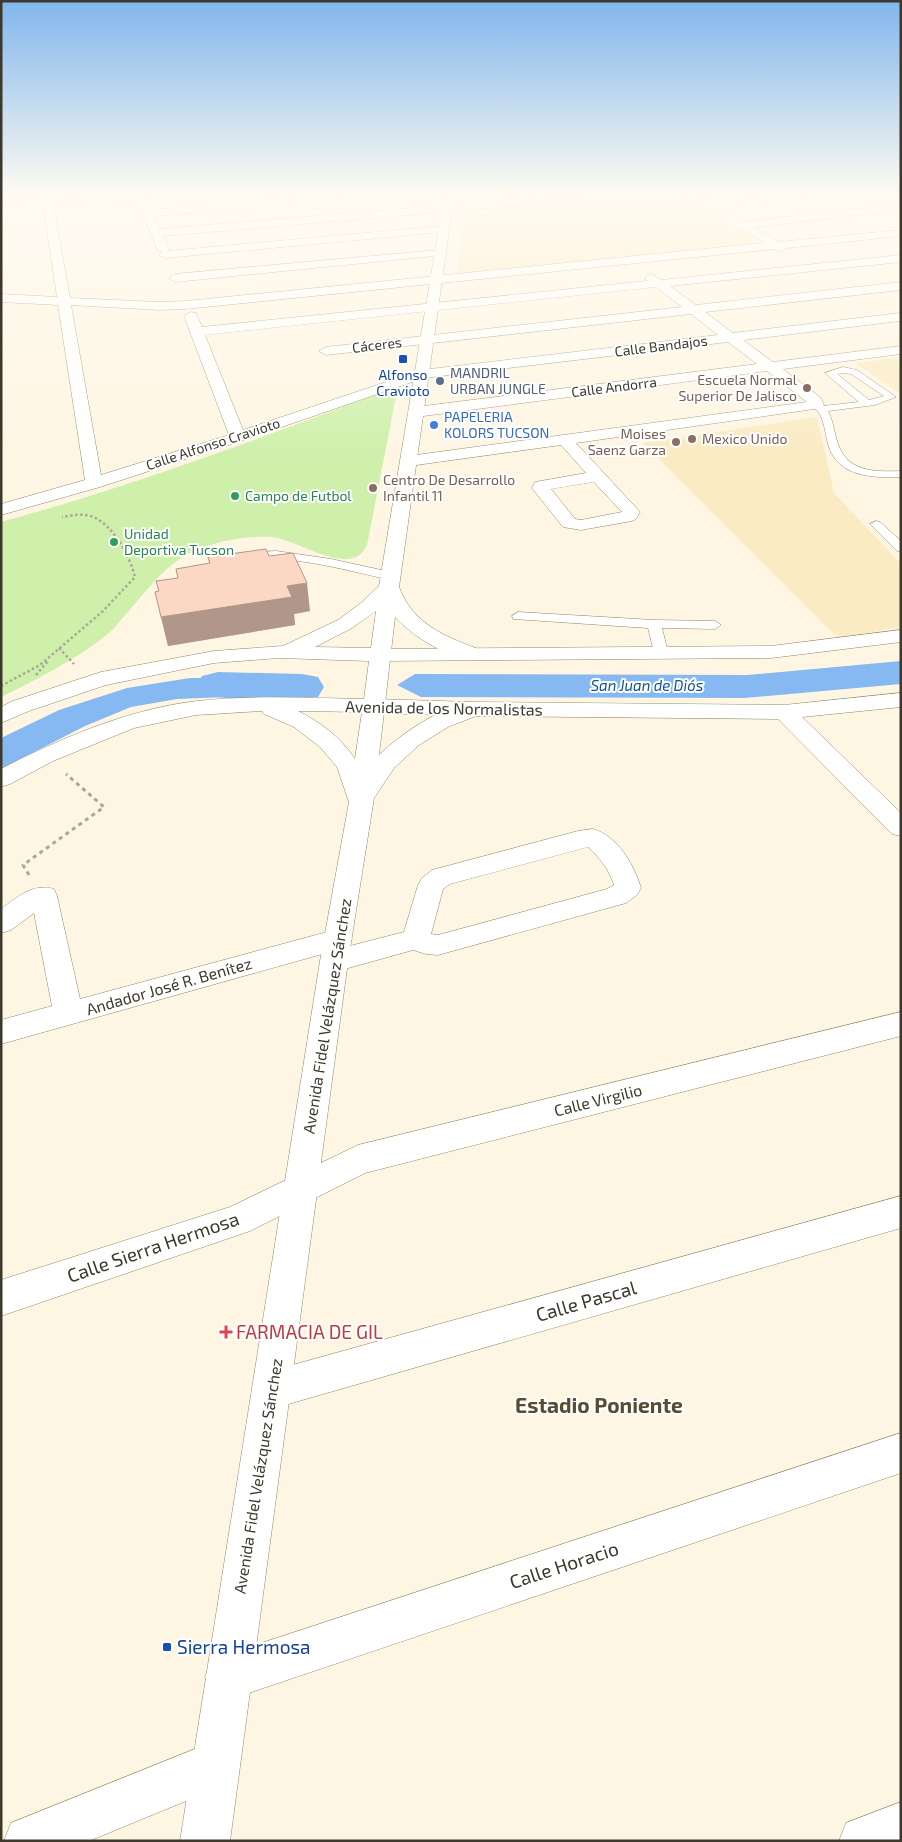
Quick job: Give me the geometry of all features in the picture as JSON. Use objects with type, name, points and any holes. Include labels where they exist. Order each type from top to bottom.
[{"type":"street","points":[[61,283],[94,483]]},
{"type":"street","points":[[177,283],[238,437]]},
{"type":"street","points":[[1,298],[64,298],[186,303],[405,283]]},
{"type":"street","name":"Avenida Fidel Velázquez Sánchez","points":[[205,1841],[300,1187],[336,950],[361,807],[390,582],[436,283]]},
{"type":"street","points":[[197,332],[669,283]]},
{"type":"street","points":[[842,283],[870,300]]},
{"type":"street","points":[[409,461],[819,407],[816,401],[659,284]]},
{"type":"street","name":"Cáceres","points":[[326,351],[427,338],[901,286]]},
{"type":"street","points":[[1,292],[64,298]]},
{"type":"street","points":[[885,309],[900,318]]},
{"type":"street","name":"Calle Bandajos","points":[[422,374],[900,318]]},
{"type":"street","name":"Calle Andorra","points":[[416,412],[901,350]]},
{"type":"street","name":"Calle Alfonso Cravioto","points":[[1,510],[94,483],[238,437],[422,374]]},
{"type":"street","points":[[565,440],[598,476],[631,512],[630,515],[575,525],[570,523],[541,486],[598,476]]},
{"type":"street","points":[[279,652],[327,634],[347,623],[371,606],[390,582]]},
{"type":"street","points":[[390,582],[392,597],[398,608],[417,627],[433,637],[471,653]]},
{"type":"street","points":[[1,716],[20,706],[101,679],[214,657],[279,652],[381,655],[771,652],[901,636]]},
{"type":"street","name":"Avenida de los Normalistas","points":[[1,779],[45,756],[127,723],[196,708],[258,704],[473,709],[784,712],[901,700]]},
{"type":"street","points":[[258,704],[296,719],[327,740],[341,754],[351,770],[358,788],[361,807]]},
{"type":"street","points":[[361,807],[376,774],[402,746],[434,724],[473,709]]},
{"type":"street","points":[[784,712],[901,828]]},
{"type":"street","points":[[593,838],[604,846],[625,878],[628,888],[616,896],[438,945],[426,944],[416,939],[431,885],[441,877],[578,840],[593,838]]},
{"type":"street","points":[[1,923],[42,896],[45,900],[68,1014]]},
{"type":"street","name":"Andador José R. Benítez","points":[[1,1032],[68,1014],[336,950],[416,939]]},
{"type":"street","name":"Calle Virgilio","points":[[300,1187],[358,1160],[901,1024]]},
{"type":"street","name":"Calle Sierra Hermosa","points":[[1,1298],[238,1220],[300,1187]]},
{"type":"street","name":"Calle Pascal","points":[[271,1390],[901,1212]]},
{"type":"street","name":"Calle Horacio","points":[[228,1677],[901,1453]]},
{"type":"street","points":[[29,1841],[215,1764]]},
{"type":"street","points":[[864,1841],[901,1826]]},
{"type":"lane","points":[[819,407],[866,403],[891,397],[854,372],[843,370],[830,373],[831,376],[866,403]]},
{"type":"lane","points":[[819,407],[828,417],[838,455],[846,464],[859,470],[873,473],[901,474]]},
{"type":"lane","points":[[876,524],[901,548]]},
{"type":"lane","points":[[233,558],[276,555],[331,563],[390,582]]},
{"type":"lane","points":[[518,616],[654,624],[715,625]]},
{"type":"lane","points":[[654,624],[661,652]]},
{"type":"path","points":[[1,686],[40,665],[103,611],[136,577],[132,560],[123,544],[93,517],[86,515],[61,517]]},
{"type":"path","points":[[42,896],[23,865],[104,807],[45,756]]},
{"type":"shaded area","points":[[901,357],[901,394],[855,363]]},
{"type":"shaded area","points":[[817,417],[834,493],[901,564],[901,627],[838,638],[643,443]]},
{"type":"green space","name":"Unidad Deportiva Tucson","points":[[398,386],[367,545],[360,555],[349,559],[337,558],[271,537],[231,540],[194,551],[182,557],[162,573],[114,628],[96,643],[57,668],[1,697],[1,522],[152,476]]},
{"type":"water","points":[[901,661],[901,684],[744,698],[421,697],[397,685],[415,674],[747,675]]},
{"type":"water","points":[[190,678],[276,678],[296,687],[271,695],[177,699],[131,707],[85,726],[1,769],[1,738],[59,710],[127,688]]},
{"type":"building","points":[[266,549],[269,556],[293,553],[307,583],[287,586],[292,597],[161,617],[155,592],[159,591],[156,581],[178,578],[176,569],[210,563],[208,557]]},
{"type":"waterway","name":"San Juan de Diós","points":[[218,685],[302,687]]},
{"type":"place","name":"Alfonso Cravioto","points":[[403,359]]},
{"type":"place","name":"MANDRIL URBAN JUNGLE","points":[[440,381]]},
{"type":"place","name":"Escuela Normal Superior De Jalisco","points":[[807,388]]},
{"type":"place","name":"PAPELERIA KOLORS TUCSON","points":[[434,425]]},
{"type":"place","name":"Mexico Unido","points":[[692,439]]},
{"type":"place","name":"Moises Saenz Garza","points":[[676,442]]},
{"type":"place","name":"Centro De Desarrollo Infantil 11","points":[[373,488]]},
{"type":"place","name":"Campo de Futbol","points":[[235,496]]},
{"type":"place","name":"Unidad Deportiva Tucson","points":[[114,542]]},
{"type":"place","name":"FARMACIA DE GIL","points":[[226,1332]]},
{"type":"place","name":"Sierra Hermosa","points":[[167,1647]]},
{"type":"district","name":"Estadio Poniente","points":[[599,1406]]}]
